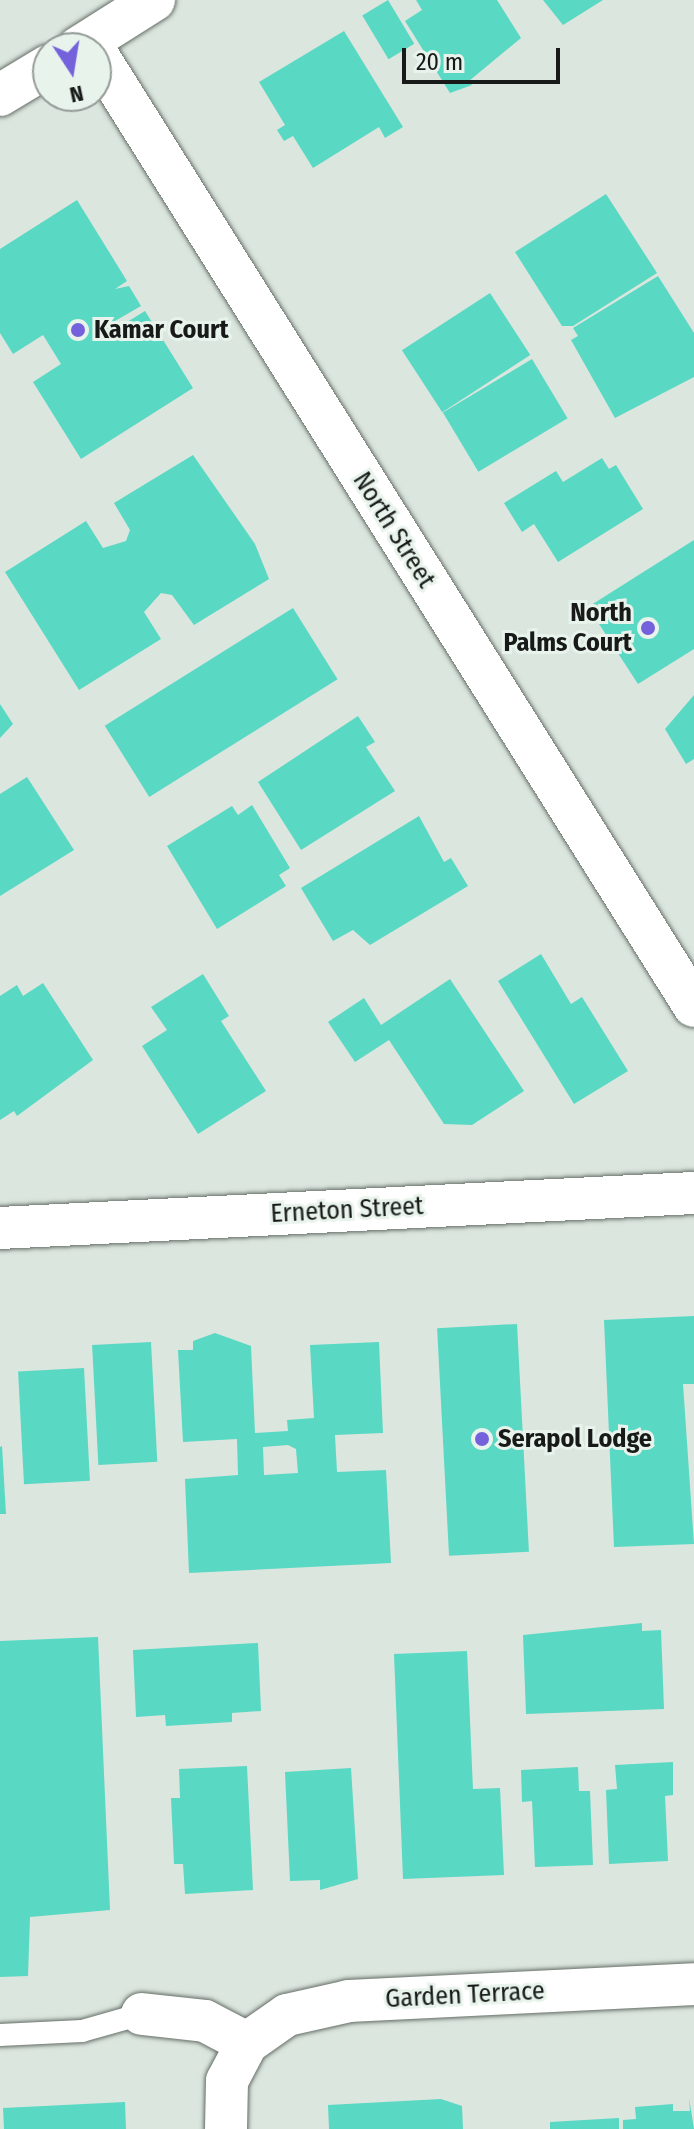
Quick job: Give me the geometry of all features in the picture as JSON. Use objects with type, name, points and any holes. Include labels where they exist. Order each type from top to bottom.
[{"type":"street","points":[[106,32],[139,4]]},
{"type":"street","points":[[0,95],[32,76]]},
{"type":"street","name":"North Street","points":[[112,83],[694,1006]]},
{"type":"street","name":"Erneton Street","points":[[0,1228],[694,1193]]},
{"type":"street","name":"Garden Terrace","points":[[226,2129],[227,2081],[247,2043],[287,2015],[349,2001],[694,1984]]},
{"type":"street","points":[[142,2014],[205,2021],[247,2043]]},
{"type":"lane","points":[[0,2035],[69,2033],[142,2014]]},
{"type":"building","points":[[388,0],[414,44],[389,59],[362,15]]},
{"type":"building","points":[[416,0],[497,0],[521,38],[469,81],[472,85],[450,93],[405,21],[422,10]]},
{"type":"building","points":[[543,0],[603,0],[563,25]]},
{"type":"building","points":[[344,31],[403,127],[385,138],[379,127],[313,168],[293,136],[284,141],[277,130],[285,125],[259,82]]},
{"type":"building","points":[[606,194],[657,273],[573,326],[562,326],[515,252]]},
{"type":"building","name":"Kamar Court","points":[[77,200],[127,281],[115,289],[129,286],[141,306],[115,321],[119,327],[145,311],[193,388],[81,459],[33,382],[61,364],[43,335],[13,354],[0,333],[0,249]]},
{"type":"building","points":[[658,276],[694,333],[694,377],[615,418],[571,340],[578,336],[573,328]]},
{"type":"building","points":[[490,293],[530,355],[442,412],[402,350]]},
{"type":"building","points":[[532,359],[568,418],[478,472],[443,413]]},
{"type":"building","points":[[193,455],[255,544],[269,579],[194,625],[172,595],[161,593],[144,612],[161,639],[79,690],[5,572],[86,521],[103,548],[126,541],[130,530],[114,503]]},
{"type":"building","points":[[602,458],[609,469],[616,465],[643,509],[558,562],[534,524],[522,532],[504,503],[556,471],[563,482]]},
{"type":"building","name":"North Palms Court","points":[[694,540],[694,649],[638,684],[588,607]]},
{"type":"building","points":[[293,608],[338,679],[149,797],[105,726]]},
{"type":"building","points":[[694,695],[694,759],[686,764],[665,729]]},
{"type":"building","points":[[0,704],[13,724],[0,738]]},
{"type":"building","points":[[358,716],[375,742],[366,747],[395,791],[301,850],[258,782]]},
{"type":"building","points":[[27,777],[74,850],[0,896],[0,794]]},
{"type":"building","points":[[252,805],[290,868],[279,875],[286,886],[217,929],[167,846],[232,806],[238,815]]},
{"type":"building","points":[[419,816],[444,862],[451,858],[468,886],[370,945],[353,930],[333,941],[301,888]]},
{"type":"building","points":[[541,954],[571,1004],[582,997],[628,1071],[574,1104],[498,981]]},
{"type":"building","points":[[203,974],[229,1016],[221,1021],[266,1091],[198,1134],[142,1046],[167,1030],[151,1007]]},
{"type":"building","points":[[450,979],[524,1091],[472,1125],[444,1124],[389,1040],[355,1062],[328,1022],[364,998],[381,1025]]},
{"type":"building","points":[[43,983],[93,1060],[17,1116],[14,1111],[0,1120],[0,996],[17,985],[23,996]]},
{"type":"building","points":[[694,1316],[694,1384],[683,1384],[694,1544],[614,1547],[604,1320]]},
{"type":"building","name":"Serapol Lodge","points":[[517,1324],[529,1552],[449,1556],[437,1328]]},
{"type":"building","points":[[215,1333],[251,1346],[255,1433],[288,1431],[287,1420],[314,1418],[310,1345],[379,1342],[383,1433],[335,1435],[337,1472],[386,1470],[391,1563],[189,1573],[185,1479],[238,1475],[237,1439],[183,1442],[178,1350],[193,1350],[193,1341]],"holes":[[[288,1445],[296,1449],[298,1473],[264,1475],[263,1447]]]},
{"type":"building","points":[[151,1342],[157,1462],[98,1465],[92,1345]]},
{"type":"building","points":[[84,1368],[90,1481],[24,1484],[18,1371]]},
{"type":"building","points":[[2,1446],[6,1514],[0,1514]]},
{"type":"building","points":[[642,1623],[642,1631],[661,1630],[664,1709],[526,1714],[523,1635]]},
{"type":"building","points":[[98,1637],[110,1910],[30,1917],[28,1976],[0,1977],[0,1641]]},
{"type":"building","points":[[258,1643],[261,1711],[232,1713],[232,1722],[166,1726],[165,1715],[136,1717],[133,1650]]},
{"type":"building","points":[[467,1651],[473,1789],[500,1788],[504,1875],[403,1879],[394,1654]]},
{"type":"building","points":[[673,1762],[673,1795],[665,1796],[668,1861],[609,1864],[606,1790],[617,1789],[615,1765]]},
{"type":"building","points":[[247,1766],[253,1890],[185,1894],[183,1864],[174,1864],[171,1798],[180,1798],[179,1769]]},
{"type":"building","points":[[578,1767],[579,1791],[590,1791],[593,1865],[535,1867],[532,1801],[522,1802],[521,1770]]},
{"type":"building","points":[[351,1768],[358,1879],[320,1890],[320,1880],[290,1881],[285,1772]]},
{"type":"building","points":[[689,2098],[694,2129],[623,2129],[623,2120],[636,2119],[635,2107],[673,2104],[673,2111],[690,2111]]},
{"type":"building","points":[[441,2099],[462,2106],[463,2129],[329,2129],[328,2105]]},
{"type":"building","points":[[125,2102],[126,2129],[4,2129],[3,2108]]},
{"type":"building","points":[[619,2118],[619,2129],[550,2129],[550,2122]]},
{"type":"place","name":"Kamar Court","points":[[78,330]]},
{"type":"place","name":"North Palms Court","points":[[648,628]]},
{"type":"place","name":"Serapol Lodge","points":[[482,1439]]}]
